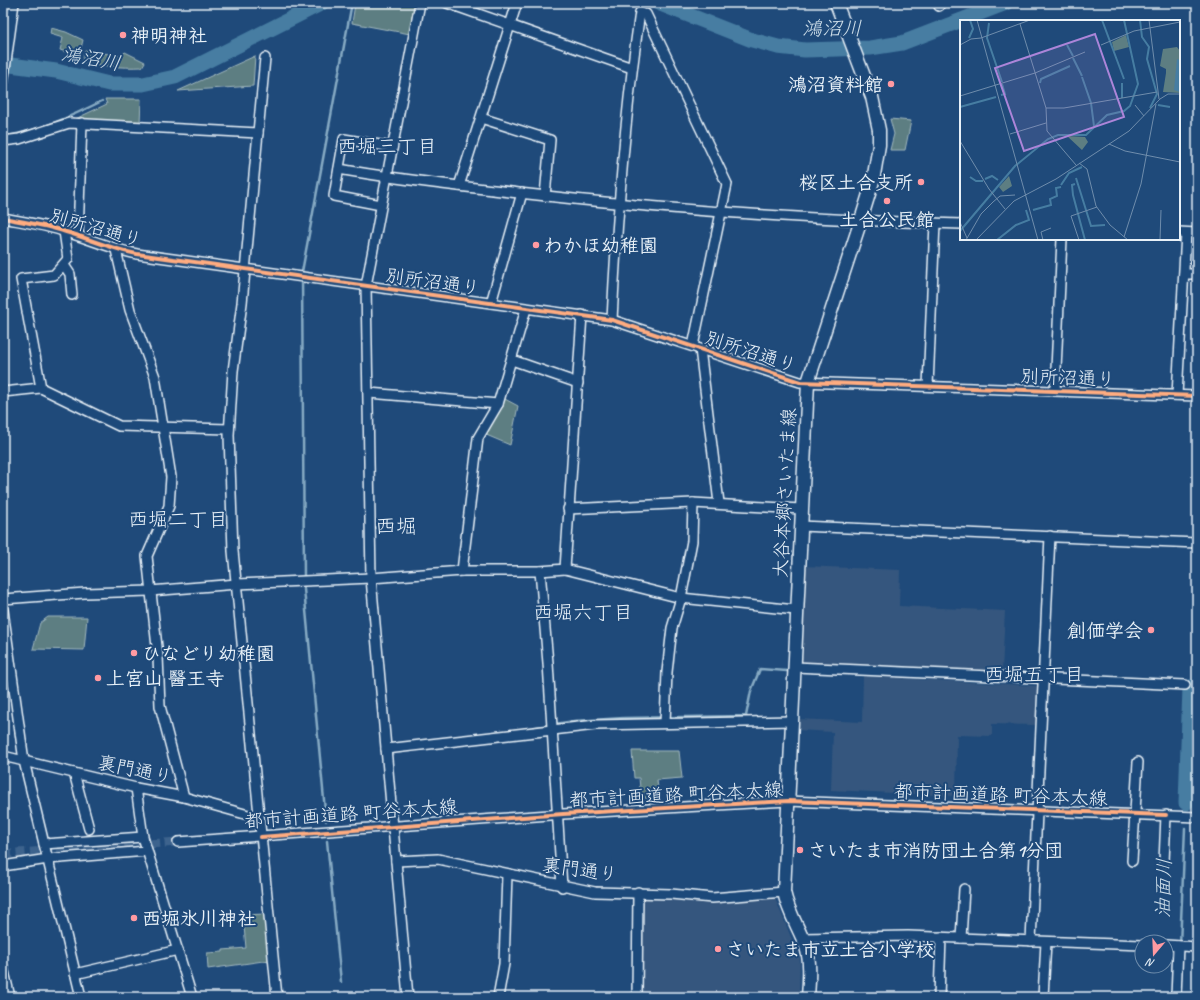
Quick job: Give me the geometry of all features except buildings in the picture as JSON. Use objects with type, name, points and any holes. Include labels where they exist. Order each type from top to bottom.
[{"type":"main road","name":"大谷本郷さいたま線","points":[[808,997],[808,958],[802,938],[786,904],[784,892],[795,667],[796,610],[808,382],[861,220],[876,163],[879,130],[872,97],[836,3]]},
{"type":"street","points":[[3,81],[14,3]]},
{"type":"street","points":[[408,997],[371,578],[366,286],[420,3]]},
{"type":"street","points":[[446,3],[632,68]]},
{"type":"street","points":[[459,186],[518,3]]},
{"type":"street","points":[[612,320],[618,205],[632,68],[643,13],[727,184],[697,348],[719,503]]},
{"type":"street","points":[[265,58],[245,270],[233,371],[229,429],[233,551],[277,997]]},
{"type":"street","points":[[481,118],[550,140],[545,196]]},
{"type":"street","points":[[3,141],[18,139],[69,123],[258,133]]},
{"type":"street","points":[[78,235],[82,124]]},
{"type":"street","points":[[381,205],[334,196],[344,138],[392,147]]},
{"type":"street","points":[[339,169],[386,177],[618,205],[861,220],[960,224]]},
{"type":"street","points":[[491,303],[522,193]]},
{"type":"street","name":"別所沼通り","points":[[3,218],[64,231],[116,250],[245,270],[612,320],[800,382],[1197,396]]},
{"type":"street","points":[[928,386],[935,223]]},
{"type":"street","points":[[41,388],[21,279],[54,275],[64,265],[68,259],[64,231]]},
{"type":"street","points":[[1177,395],[1184,274],[1183,232],[1197,233]]},
{"type":"street","points":[[1054,391],[1062,240]]},
{"type":"street","points":[[116,250],[130,310],[155,377],[171,477],[169,506],[147,556],[158,656],[160,706],[184,797]]},
{"type":"street","points":[[64,265],[70,274],[72,295]]},
{"type":"street","points":[[1184,274],[1197,274]]},
{"type":"street","points":[[462,571],[478,438],[498,404],[526,308]]},
{"type":"street","points":[[565,569],[582,315]]},
{"type":"street","points":[[512,360],[578,383]]},
{"type":"street","points":[[3,392],[41,388],[119,426],[229,429]]},
{"type":"street","points":[[368,393],[498,404]]},
{"type":"street","points":[[568,509],[693,503],[719,503],[801,509]]},
{"type":"street","points":[[665,720],[667,672],[671,635],[681,598],[692,541],[693,503]]},
{"type":"street","points":[[800,526],[1197,543]]},
{"type":"street","points":[[1031,942],[1050,536]]},
{"type":"street","points":[[3,599],[85,593],[150,592],[237,584],[371,578],[462,571],[540,571],[565,569],[681,598],[796,610]]},
{"type":"street","points":[[540,571],[562,887]]},
{"type":"street","points":[[3,610],[24,761],[81,997]]},
{"type":"street","points":[[795,667],[1185,685]]},
{"type":"street","points":[[386,749],[552,727],[665,720],[792,721]]},
{"type":"street","name":"裏門通り","points":[[3,756],[136,788],[184,797],[259,818]]},
{"type":"street","points":[[1132,861],[1138,762]]},
{"type":"street","points":[[74,773],[89,829]]},
{"type":"street","points":[[136,788],[143,837],[192,997]]},
{"type":"street","name":"都市計画道路 町谷本太線","points":[[178,842],[393,826],[788,801],[1197,817]]},
{"type":"street","points":[[1164,862],[1166,815]]},
{"type":"street","points":[[44,844],[143,837]]},
{"type":"street","points":[[3,866],[48,859],[147,851]]},
{"type":"street","name":"裏門通り","points":[[396,861],[438,859],[562,887],[595,892],[638,892],[712,898],[784,892]]},
{"type":"street","points":[[498,997],[504,964],[507,874]]},
{"type":"street","points":[[961,938],[964,889]]},
{"type":"street","points":[[637,997],[638,892]]},
{"type":"street","points":[[939,997],[941,937]]},
{"type":"street","points":[[802,938],[941,937],[1031,942],[1134,945]]},
{"type":"street","points":[[1043,997],[1046,942]]},
{"type":"street","points":[[1174,946],[1197,947]]},
{"type":"street","points":[[1176,997],[1179,946]]},
{"type":"street","points":[[75,974],[178,950]]},
{"type":"street","points":[[3,967],[10,997]]},
{"type":"shaded area","points":[[802,566],[900,570],[899,606],[1005,611],[1002,671],[798,662]]},
{"type":"shaded area","points":[[863,676],[1039,686],[1037,725],[992,724],[992,736],[957,735],[956,796],[831,790],[833,732],[797,730],[797,719],[862,722]]},
{"type":"shaded area","name":"さいたま市立土合小学校","points":[[774,896],[800,959],[799,997],[639,997],[640,898],[711,902]]},
{"type":"green space","points":[[416,3],[410,34],[352,23],[355,4]]},
{"type":"green space","points":[[51,28],[66,32],[83,40],[79,56],[60,50],[63,38],[50,34]]},
{"type":"green space","points":[[85,50],[121,56],[125,52],[145,62],[142,67],[134,67],[97,65],[82,62]]},
{"type":"green space","points":[[255,56],[253,86],[178,91]]},
{"type":"green space","points":[[105,99],[141,99],[140,123],[71,121],[107,104]]},
{"type":"green space","points":[[890,119],[911,121],[905,150],[890,150],[894,134]]},
{"type":"green space","points":[[503,398],[518,406],[510,445],[484,434]]},
{"type":"green space","points":[[48,617],[87,617],[84,650],[33,649],[40,623]]},
{"type":"green space","points":[[632,751],[679,751],[682,778],[657,780],[659,798],[641,798],[639,778],[634,778]]},
{"type":"green space","points":[[265,914],[270,960],[208,969],[207,953],[246,948],[243,915]]},
{"type":"waterway","name":"鴻沼川","points":[[3,64],[56,71],[109,84],[143,84],[175,77],[322,3]]},
{"type":"waterway","name":"鴻沼川","points":[[658,3],[752,40],[778,47],[805,50],[870,48],[902,43],[960,21]]},
{"type":"waterway","name":"鴻沼川","points":[[962,20],[1006,3]]},
{"type":"waterway","points":[[304,579],[302,272],[351,8]]},
{"type":"waterway","points":[[7,136],[56,122],[102,101]]},
{"type":"waterway","points":[[304,589],[326,821]]},
{"type":"waterway","points":[[517,730],[574,721],[624,718],[746,716],[751,691],[760,669],[787,671]]},
{"type":"waterway","name":"油面川","points":[[1186,803],[1190,687],[1197,687]]},
{"type":"waterway","name":"油面川","points":[[1180,945],[1185,828]]},
{"type":"waterway","points":[[327,841],[341,982]]},
{"type":"tunnel","points":[[3,854],[178,842]]},
{"type":"cycle path","points":[[3,218],[51,227],[137,254],[612,320],[800,382],[1197,396]]},
{"type":"cycle path","points":[[261,837],[563,814],[788,801],[1166,815]]},
{"type":"place","name":"神明神社","points":[[123,35]]},
{"type":"place","name":"鴻沼資料館","points":[[891,84]]},
{"type":"place","name":"桜区土合支所","points":[[921,182]]},
{"type":"place","name":"土合公民館","points":[[887,201]]},
{"type":"place","name":"わかほ幼稚園","points":[[536,245]]},
{"type":"place","name":"創価学会","points":[[1151,630]]},
{"type":"place","name":"ひなどり幼稚園","points":[[134,653]]},
{"type":"place","name":"上宮山 醫王寺","points":[[98,678]]},
{"type":"place","name":"さいたま市消防団土合第1分団","points":[[800,850]]},
{"type":"place","name":"西堀氷川神社","points":[[134,918]]},
{"type":"place","name":"さいたま市立土合小学校","points":[[718,949]]},
{"type":"district","name":"西堀三丁目","points":[[387,146]]},
{"type":"district","name":"西堀二丁目","points":[[178,519]]},
{"type":"district","name":"西堀","points":[[396,526]]},
{"type":"district","name":"西堀六丁目","points":[[583,612]]},
{"type":"district","name":"西堀五丁目","points":[[1034,674]]}]
